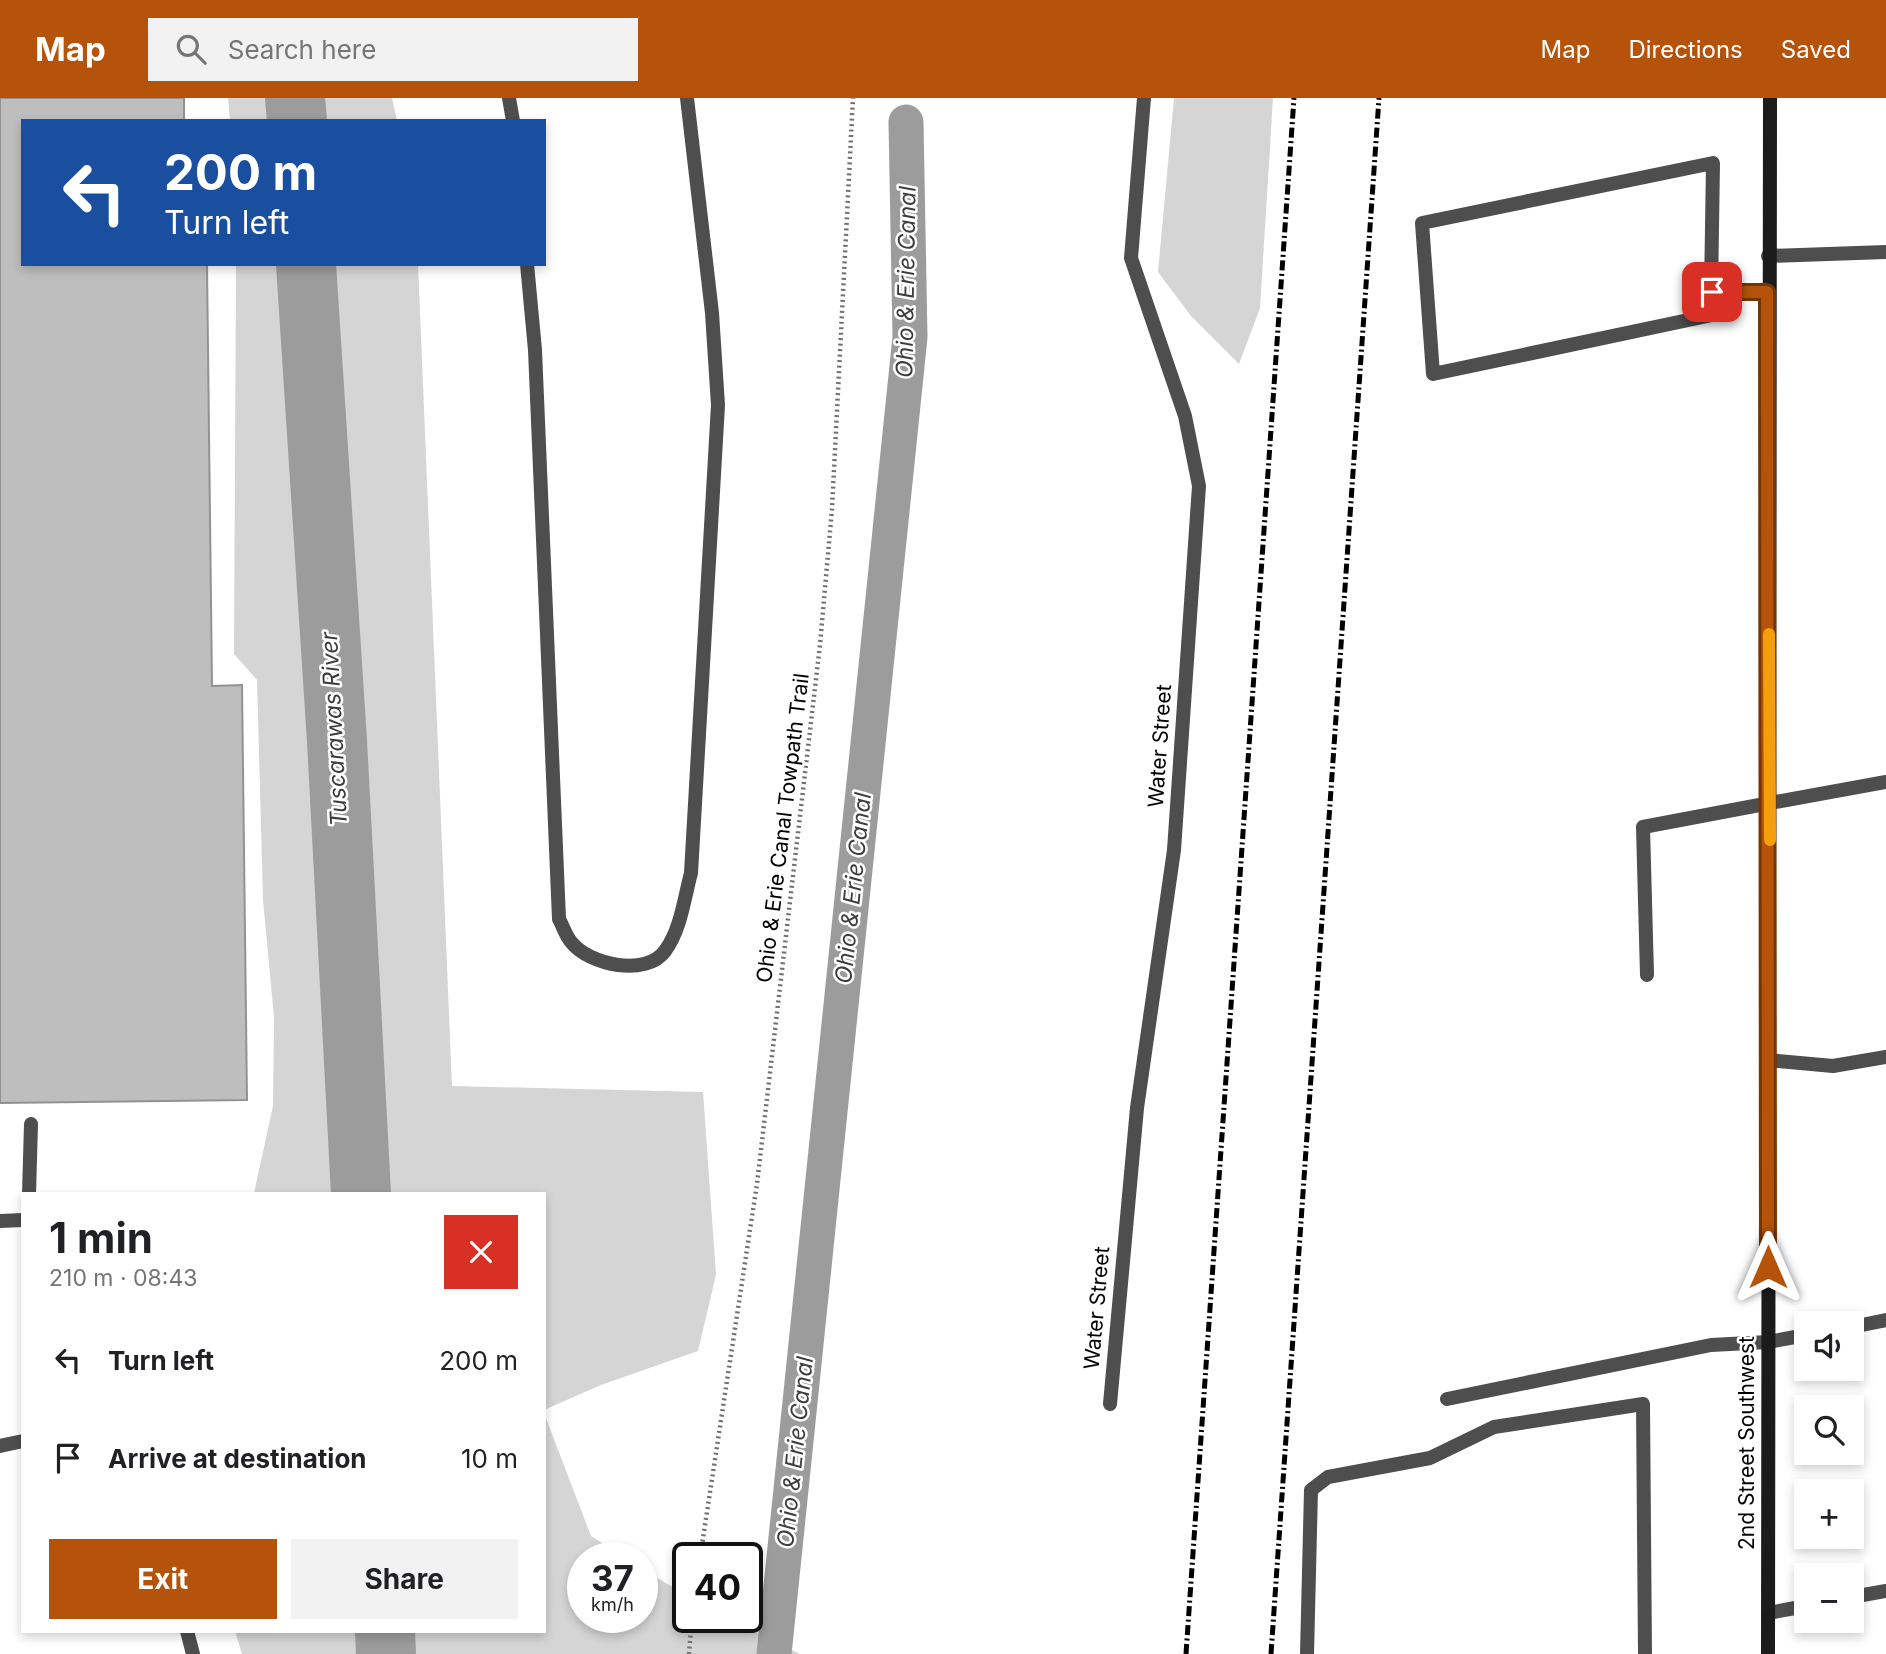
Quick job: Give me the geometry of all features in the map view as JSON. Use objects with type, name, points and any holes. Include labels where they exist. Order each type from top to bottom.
[{"type":"street","points":[[509,98],[513,119]]},
{"type":"street","points":[[527,266],[535,349],[559,919],[572,944],[599,962],[641,965],[663,953],[677,930],[691,873],[718,405],[712,313],[687,98]]},
{"type":"street","name":"Water Street","points":[[1110,1404],[1137,1108],[1174,850],[1199,486],[1185,416],[1131,258],[1144,98]]},
{"type":"street","name":"2nd Street Southwest","points":[[1768,1654],[1770,803],[1767,292],[1770,98]]},
{"type":"street","points":[[1713,163],[1712,292],[1712,315],[1433,374],[1422,223],[1713,163]]},
{"type":"street","points":[[1768,256],[1886,252]]},
{"type":"street","points":[[1712,292],[1767,292]]},
{"type":"street","points":[[1647,975],[1643,827],[1886,782]]},
{"type":"street","points":[[1768,1060],[1833,1066],[1886,1057]]},
{"type":"street","points":[[29,1192],[31,1124]]},
{"type":"street","points":[[0,1221],[21,1220]]},
{"type":"street","points":[[1864,1324],[1886,1320]]},
{"type":"street","points":[[1447,1399],[1711,1345],[1768,1342],[1794,1337]]},
{"type":"street","points":[[1307,1654],[1311,1490],[1328,1477],[1430,1458],[1494,1427],[1643,1404],[1645,1654]]},
{"type":"street","points":[[0,1446],[21,1441]]},
{"type":"street","points":[[1864,1595],[1886,1591]]},
{"type":"street","points":[[1768,1613],[1794,1608]]},
{"type":"street","points":[[188,1633],[193,1654]]},
{"type":"path","name":"Ohio & Erie Canal Towpath Trail","points":[[702,1542],[757,1184],[819,658],[832,509],[853,98]]},
{"type":"path","points":[[689,1654],[691,1633]]},
{"type":"shaded area","points":[[228,98],[392,98],[397,119],[230,119]]},
{"type":"shaded area","points":[[1174,98],[1273,98],[1260,308],[1239,364],[1191,316],[1158,272]]},
{"type":"shaded area","points":[[236,266],[418,266],[452,1086],[703,1092],[716,1275],[698,1351],[601,1385],[546,1409],[546,1192],[254,1192],[273,1106],[274,1017],[263,900],[257,680],[234,654]]},
{"type":"shaded area","points":[[546,1418],[591,1536],[600,1542],[567,1542],[567,1633],[658,1633],[658,1578],[672,1587],[672,1633],[758,1633],[800,1654],[242,1654],[236,1633],[546,1633]]},
{"type":"building","points":[[0,98],[184,98],[184,119],[21,119],[21,266],[207,266],[212,686],[242,685],[247,1100],[0,1103]]},
{"type":"waterway","name":"Tuscarawas River","points":[[295,98],[297,119]]},
{"type":"waterway","name":"Ohio & Erie Canal","points":[[774,1654],[910,337],[906,122]]},
{"type":"waterway","name":"Tuscarawas River","points":[[306,266],[337,741],[361,1192]]},
{"type":"waterway","name":"Tuscarawas River","points":[[385,1633],[386,1654]]},
{"type":"railway","points":[[1186,1654],[1294,98]]},
{"type":"railway","points":[[1271,1654],[1379,98]]},
{"type":"slow traffic","points":[[1769,634],[1770,840]]},
{"type":"route","points":[[1712,292],[1767,292],[1770,803],[1768,1267]]}]
